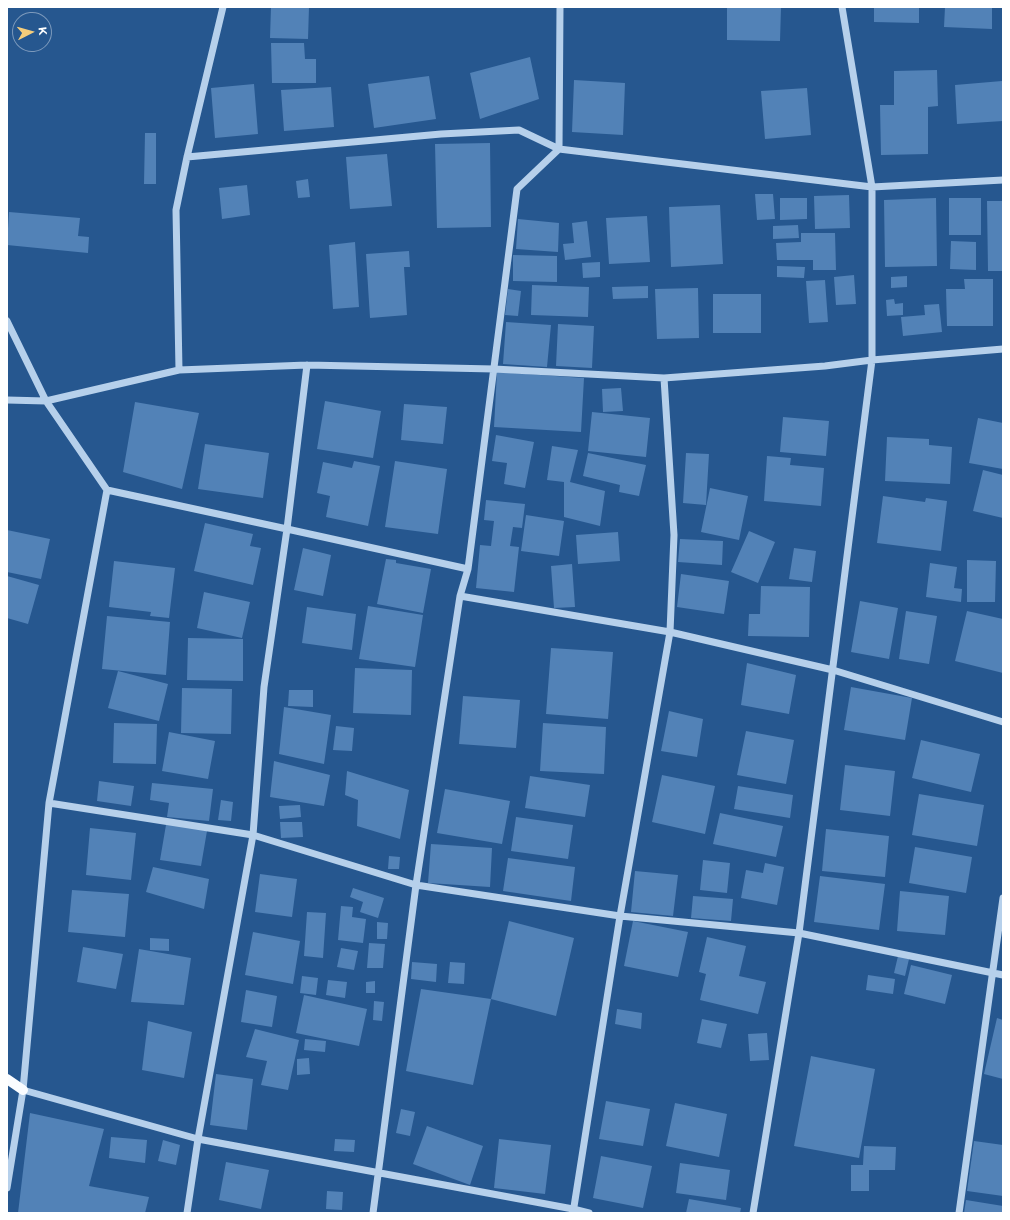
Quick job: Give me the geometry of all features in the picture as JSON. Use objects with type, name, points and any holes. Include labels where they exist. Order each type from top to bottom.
[{"type":"main road","points":[[7,1079],[23,1090]]},
{"type":"street","points":[[179,370],[176,210],[187,157],[223,7]]},
{"type":"street","points":[[373,1213],[416,885],[460,596],[468,570],[517,189],[559,150],[560,7]]},
{"type":"street","points":[[753,1213],[799,933],[872,360],[872,187],[842,7]]},
{"type":"street","points":[[187,157],[441,134],[519,130],[559,150],[872,187],[1003,180]]},
{"type":"street","points":[[7,321],[46,401],[107,490],[287,528],[468,570]]},
{"type":"street","points":[[7,400],[46,401],[179,370],[307,364],[494,369],[664,378],[825,366],[872,360],[1003,349]]},
{"type":"street","points":[[187,1213],[198,1139],[253,835],[264,687],[287,528],[307,364]]},
{"type":"street","points":[[573,1211],[620,916],[670,632],[674,536],[664,378]]},
{"type":"street","points":[[7,1188],[23,1090],[49,803],[107,490]]},
{"type":"street","points":[[460,596],[670,632],[833,670],[1003,722]]},
{"type":"street","points":[[49,803],[253,835],[416,885],[620,916],[799,933],[1003,975]]},
{"type":"street","points":[[959,1213],[1003,898]]},
{"type":"street","points":[[23,1090],[198,1139],[589,1213]]},
{"type":"building","points":[[271,7],[309,7],[308,39],[270,38]]},
{"type":"building","points":[[727,7],[781,7],[780,41],[727,40]]},
{"type":"building","points":[[874,7],[919,7],[919,23],[874,22]]},
{"type":"building","points":[[945,7],[992,7],[992,29],[944,27]]},
{"type":"building","points":[[271,43],[304,43],[305,59],[316,59],[316,83],[272,83]]},
{"type":"building","points":[[530,57],[539,99],[480,119],[470,73]]},
{"type":"building","points":[[937,70],[938,106],[928,107],[928,154],[881,155],[880,105],[894,105],[894,71]]},
{"type":"building","points":[[429,76],[436,119],[374,128],[368,84]]},
{"type":"building","points":[[574,80],[625,83],[623,135],[572,132]]},
{"type":"building","points":[[1002,81],[1003,121],[957,124],[955,85]]},
{"type":"building","points":[[254,84],[258,134],[215,138],[211,88]]},
{"type":"building","points":[[331,87],[334,127],[284,131],[281,90]]},
{"type":"building","points":[[807,88],[811,135],[765,139],[761,91]]},
{"type":"building","points":[[145,133],[156,133],[156,184],[144,184]]},
{"type":"building","points":[[490,143],[491,227],[437,228],[435,144]]},
{"type":"building","points":[[387,154],[392,206],[350,209],[346,157]]},
{"type":"building","points":[[308,179],[310,197],[298,198],[296,181]]},
{"type":"building","points":[[247,185],[250,215],[222,219],[219,188]]},
{"type":"building","points":[[755,194],[773,194],[775,219],[757,220]]},
{"type":"building","points":[[849,195],[850,228],[815,229],[814,196]]},
{"type":"building","points":[[780,198],[807,198],[807,219],[780,220]]},
{"type":"building","points":[[936,198],[937,266],[885,267],[884,200]]},
{"type":"building","points":[[949,198],[981,198],[981,235],[949,235]]},
{"type":"building","points":[[987,201],[1003,201],[1003,271],[988,271]]},
{"type":"building","points":[[720,205],[723,264],[671,267],[669,207]]},
{"type":"building","points":[[9,212],[80,218],[78,236],[89,237],[88,253],[7,245]]},
{"type":"building","points":[[647,216],[650,262],[609,264],[606,218]]},
{"type":"building","points":[[518,219],[559,223],[558,252],[516,249]]},
{"type":"building","points":[[587,221],[591,257],[565,260],[563,244],[574,243],[572,223]]},
{"type":"building","points":[[798,225],[799,238],[773,239],[773,226]]},
{"type":"building","points":[[801,233],[835,233],[836,270],[813,270],[813,260],[777,260],[776,243],[801,242]]},
{"type":"building","points":[[951,241],[976,242],[976,270],[950,269]]},
{"type":"building","points":[[355,242],[359,307],[333,309],[329,245]]},
{"type":"building","points":[[409,251],[410,267],[404,267],[407,315],[370,318],[366,254]]},
{"type":"building","points":[[513,255],[557,256],[557,282],[513,281]]},
{"type":"building","points":[[600,262],[600,277],[583,278],[582,263]]},
{"type":"building","points":[[777,266],[805,267],[804,278],[777,277]]},
{"type":"building","points":[[854,275],[856,304],[836,305],[834,277]]},
{"type":"building","points":[[907,276],[907,287],[891,288],[891,277]]},
{"type":"building","points":[[964,279],[993,279],[993,326],[947,326],[946,289],[965,289]]},
{"type":"building","points":[[825,280],[828,322],[809,323],[806,281]]},
{"type":"building","points":[[532,285],[589,287],[588,317],[531,315]]},
{"type":"building","points":[[648,286],[648,298],[613,299],[612,287]]},
{"type":"building","points":[[698,288],[699,338],[657,339],[655,289]]},
{"type":"building","points":[[508,289],[521,291],[518,316],[505,315]]},
{"type":"building","points":[[713,294],[761,294],[761,333],[713,333]]},
{"type":"building","points":[[894,299],[895,304],[903,303],[903,315],[887,316],[886,300]]},
{"type":"building","points":[[939,304],[942,332],[903,336],[901,317],[925,315],[924,305]]},
{"type":"building","points":[[506,322],[551,325],[547,367],[503,364]]},
{"type":"building","points":[[558,324],[594,326],[592,368],[556,366]]},
{"type":"building","points":[[497,372],[584,378],[581,432],[494,427]]},
{"type":"building","points":[[621,388],[623,411],[603,412],[602,389]]},
{"type":"building","points":[[325,401],[381,411],[373,458],[317,449]]},
{"type":"building","points":[[135,402],[199,413],[182,489],[123,472]]},
{"type":"building","points":[[404,404],[447,407],[443,444],[401,440]]},
{"type":"building","points":[[592,412],[650,418],[646,457],[588,451]]},
{"type":"building","points":[[783,417],[829,421],[826,456],[780,452]]},
{"type":"building","points":[[978,418],[1003,423],[1003,469],[969,463]]},
{"type":"building","points":[[496,435],[534,442],[525,488],[504,484],[507,463],[492,461]]},
{"type":"building","points":[[887,437],[929,439],[929,445],[952,447],[950,484],[885,481]]},
{"type":"building","points":[[205,444],[269,453],[263,498],[198,489]]},
{"type":"building","points":[[552,446],[578,450],[570,482],[605,491],[600,526],[564,517],[564,482],[547,480]]},
{"type":"building","points":[[588,453],[646,465],[639,496],[619,492],[620,485],[583,476]]},
{"type":"building","points":[[686,453],[709,454],[706,505],[683,503]]},
{"type":"building","points":[[767,456],[791,458],[790,465],[824,468],[821,506],[764,501]]},
{"type":"building","points":[[354,461],[380,466],[368,526],[326,517],[330,496],[317,493],[323,462],[352,468]]},
{"type":"building","points":[[395,461],[447,469],[438,534],[385,527]]},
{"type":"building","points":[[983,470],[1003,475],[1003,518],[973,511]]},
{"type":"building","points":[[710,488],[748,496],[739,540],[701,532]]},
{"type":"building","points":[[883,496],[925,502],[926,498],[947,501],[941,551],[877,543]]},
{"type":"building","points":[[486,500],[525,504],[522,528],[513,527],[510,546],[519,547],[514,592],[476,588],[480,545],[491,546],[494,521],[484,520]]},
{"type":"building","points":[[526,515],[564,521],[559,556],[521,551]]},
{"type":"building","points":[[205,523],[253,534],[250,546],[261,548],[253,585],[194,571]]},
{"type":"building","points":[[7,530],[50,539],[41,579],[7,572]]},
{"type":"building","points":[[749,531],[775,542],[758,583],[731,572]]},
{"type":"building","points":[[618,532],[620,561],[578,564],[576,535]]},
{"type":"building","points":[[680,539],[723,541],[722,565],[678,562]]},
{"type":"building","points":[[303,548],[331,555],[323,596],[294,590]]},
{"type":"building","points":[[794,548],[816,551],[812,582],[789,579]]},
{"type":"building","points":[[386,559],[396,560],[396,563],[431,569],[423,613],[377,604]]},
{"type":"building","points":[[967,560],[996,561],[995,602],[967,602]]},
{"type":"building","points":[[114,561],[175,568],[169,618],[150,616],[151,612],[109,607]]},
{"type":"building","points":[[930,563],[957,567],[954,588],[962,589],[961,602],[926,597]]},
{"type":"building","points":[[572,564],[575,607],[554,608],[551,566]]},
{"type":"building","points":[[681,574],[729,581],[724,614],[677,607]]},
{"type":"building","points":[[7,576],[39,585],[28,624],[7,618]]},
{"type":"building","points":[[761,586],[810,587],[809,637],[748,636],[749,614],[760,614]]},
{"type":"building","points":[[204,592],[250,602],[242,638],[197,628]]},
{"type":"building","points":[[860,601],[898,608],[889,659],[851,652]]},
{"type":"building","points":[[368,606],[423,615],[415,667],[359,659]]},
{"type":"building","points":[[307,607],[356,614],[352,650],[302,643]]},
{"type":"building","points":[[906,611],[937,616],[929,664],[899,659]]},
{"type":"building","points":[[967,611],[1003,619],[1003,673],[955,661]]},
{"type":"building","points":[[107,616],[170,622],[166,675],[102,669]]},
{"type":"building","points":[[188,638],[243,639],[243,681],[187,680]]},
{"type":"building","points":[[551,648],[613,652],[608,719],[546,714]]},
{"type":"building","points":[[747,663],[796,675],[789,714],[741,705]]},
{"type":"building","points":[[355,668],[412,670],[411,715],[353,713]]},
{"type":"building","points":[[118,671],[168,684],[159,721],[108,708]]},
{"type":"building","points":[[851,687],[912,698],[905,740],[844,730]]},
{"type":"building","points":[[182,688],[232,689],[231,734],[181,733]]},
{"type":"building","points":[[289,690],[313,690],[313,707],[288,706]]},
{"type":"building","points":[[463,696],[520,700],[516,748],[459,744]]},
{"type":"building","points":[[284,707],[331,715],[324,764],[279,754]]},
{"type":"building","points":[[669,711],[703,719],[697,757],[661,751]]},
{"type":"building","points":[[114,723],[157,724],[156,764],[113,763]]},
{"type":"building","points":[[543,723],[606,727],[604,774],[540,771]]},
{"type":"building","points":[[336,726],[354,728],[352,751],[333,750]]},
{"type":"building","points":[[746,731],[794,740],[786,784],[737,775]]},
{"type":"building","points":[[169,732],[215,741],[208,779],[162,771]]},
{"type":"building","points":[[921,740],[980,754],[971,792],[912,778]]},
{"type":"building","points":[[274,761],[330,775],[324,806],[270,797]]},
{"type":"building","points":[[845,765],[895,771],[890,816],[840,810]]},
{"type":"building","points":[[347,771],[409,790],[400,839],[357,826],[358,800],[345,795]]},
{"type":"building","points":[[662,775],[715,786],[705,834],[652,822]]},
{"type":"building","points":[[530,776],[590,785],[585,817],[525,808]]},
{"type":"building","points":[[99,781],[134,786],[131,806],[97,801]]},
{"type":"building","points":[[152,783],[213,789],[209,821],[167,817],[169,803],[150,800]]},
{"type":"building","points":[[738,786],[793,795],[790,818],[734,809]]},
{"type":"building","points":[[445,789],[510,801],[502,844],[437,833]]},
{"type":"building","points":[[919,794],[984,805],[977,846],[912,835]]},
{"type":"building","points":[[221,800],[233,802],[231,821],[218,820]]},
{"type":"building","points":[[300,805],[301,817],[280,819],[279,806]]},
{"type":"building","points":[[720,813],[783,826],[776,857],[713,844]]},
{"type":"building","points":[[516,817],[573,825],[568,859],[511,851]]},
{"type":"building","points":[[167,819],[207,831],[201,866],[160,860]]},
{"type":"building","points":[[280,822],[302,822],[303,837],[281,838]]},
{"type":"building","points":[[90,828],[136,833],[131,880],[86,875]]},
{"type":"building","points":[[826,829],[889,836],[885,877],[822,871]]},
{"type":"building","points":[[431,844],[492,848],[490,887],[428,883]]},
{"type":"building","points":[[915,847],[972,857],[966,893],[909,883]]},
{"type":"building","points":[[389,856],[400,857],[399,869],[388,869]]},
{"type":"building","points":[[508,858],[575,867],[571,901],[503,891]]},
{"type":"building","points":[[703,860],[730,863],[727,893],[700,890]]},
{"type":"building","points":[[765,863],[784,867],[777,905],[741,898],[746,870],[763,873]]},
{"type":"building","points":[[153,867],[209,879],[204,909],[146,892]]},
{"type":"building","points":[[635,871],[678,875],[673,916],[631,912]]},
{"type":"building","points":[[260,874],[297,879],[292,917],[255,912]]},
{"type":"building","points":[[820,876],[885,884],[879,930],[814,922]]},
{"type":"building","points":[[353,888],[384,898],[378,918],[360,912],[363,902],[350,897]]},
{"type":"building","points":[[72,890],[129,894],[125,937],[68,932]]},
{"type":"building","points":[[900,891],[949,896],[945,935],[897,931]]},
{"type":"building","points":[[693,896],[733,899],[731,921],[691,918]]},
{"type":"building","points":[[341,906],[353,907],[352,917],[366,919],[363,943],[338,940]]},
{"type":"building","points":[[307,912],[326,913],[323,958],[304,956]]},
{"type":"building","points":[[509,921],[574,938],[556,1016],[491,999]]},
{"type":"building","points":[[633,921],[688,932],[678,977],[624,966]]},
{"type":"building","points":[[377,922],[388,923],[387,939],[377,939]]},
{"type":"building","points":[[253,932],[300,941],[293,984],[245,975]]},
{"type":"building","points":[[707,937],[746,946],[739,976],[766,982],[758,1014],[700,1000],[706,974],[699,972]]},
{"type":"building","points":[[150,938],[169,939],[169,951],[150,950]]},
{"type":"building","points":[[369,943],[385,944],[383,968],[367,968]]},
{"type":"building","points":[[83,947],[123,954],[116,989],[77,982]]},
{"type":"building","points":[[341,948],[358,951],[354,970],[337,967]]},
{"type":"building","points":[[139,949],[191,958],[184,1005],[131,1002]]},
{"type":"building","points":[[898,956],[909,959],[905,976],[894,973]]},
{"type":"building","points":[[412,962],[437,964],[436,982],[411,979]]},
{"type":"building","points":[[450,962],[465,963],[464,984],[448,983]]},
{"type":"building","points":[[911,965],[952,975],[945,1004],[904,994]]},
{"type":"building","points":[[868,975],[895,979],[893,994],[866,990]]},
{"type":"building","points":[[302,976],[318,978],[316,995],[300,993]]},
{"type":"building","points":[[328,980],[347,982],[345,998],[326,995]]},
{"type":"building","points":[[375,981],[375,993],[366,993],[366,982]]},
{"type":"building","points":[[421,989],[491,999],[473,1085],[406,1071]]},
{"type":"building","points":[[246,990],[277,996],[272,1027],[241,1022]]},
{"type":"building","points":[[304,995],[367,1009],[359,1046],[296,1033]]},
{"type":"building","points":[[374,1001],[384,1002],[382,1021],[373,1020]]},
{"type":"building","points":[[617,1009],[642,1013],[641,1029],[615,1024]]},
{"type":"building","points":[[997,1018],[1003,1020],[1003,1079],[984,1074]]},
{"type":"building","points":[[702,1019],[727,1024],[721,1048],[697,1043]]},
{"type":"building","points":[[148,1021],[192,1032],[184,1078],[142,1070]]},
{"type":"building","points":[[255,1029],[299,1040],[288,1090],[261,1085],[267,1061],[246,1057]]},
{"type":"building","points":[[767,1033],[769,1060],[750,1061],[748,1034]]},
{"type":"building","points":[[305,1039],[326,1041],[325,1052],[304,1050]]},
{"type":"building","points":[[811,1056],[875,1069],[859,1158],[794,1146]]},
{"type":"building","points":[[309,1058],[310,1074],[297,1075],[297,1059]]},
{"type":"building","points":[[216,1074],[253,1079],[247,1130],[210,1125]]},
{"type":"building","points":[[606,1101],[650,1109],[643,1146],[599,1139]]},
{"type":"building","points":[[675,1103],[727,1114],[719,1157],[666,1146]]},
{"type":"building","points":[[401,1109],[415,1112],[410,1136],[396,1133]]},
{"type":"building","points":[[30,1113],[104,1129],[89,1186],[149,1197],[145,1213],[18,1213]]},
{"type":"building","points":[[427,1126],[483,1146],[470,1185],[413,1164]]},
{"type":"building","points":[[111,1137],[147,1140],[145,1163],[109,1158]]},
{"type":"building","points":[[335,1139],[355,1140],[354,1152],[334,1151]]},
{"type":"building","points":[[499,1139],[551,1145],[545,1194],[494,1188]]},
{"type":"building","points":[[163,1140],[180,1145],[176,1165],[158,1161]]},
{"type":"building","points":[[974,1141],[1003,1145],[1003,1196],[967,1191]]},
{"type":"building","points":[[864,1146],[896,1147],[895,1170],[869,1170],[869,1191],[851,1191],[851,1165],[863,1165]]},
{"type":"building","points":[[601,1156],[652,1166],[643,1208],[593,1198]]},
{"type":"building","points":[[226,1162],[269,1170],[261,1209],[219,1200]]},
{"type":"building","points":[[680,1163],[730,1170],[726,1200],[676,1193]]},
{"type":"building","points":[[327,1191],[343,1192],[342,1210],[326,1209]]},
{"type":"building","points":[[689,1199],[741,1208],[740,1213],[686,1213]]},
{"type":"building","points":[[966,1200],[1003,1206],[1003,1213],[964,1213]]}]
